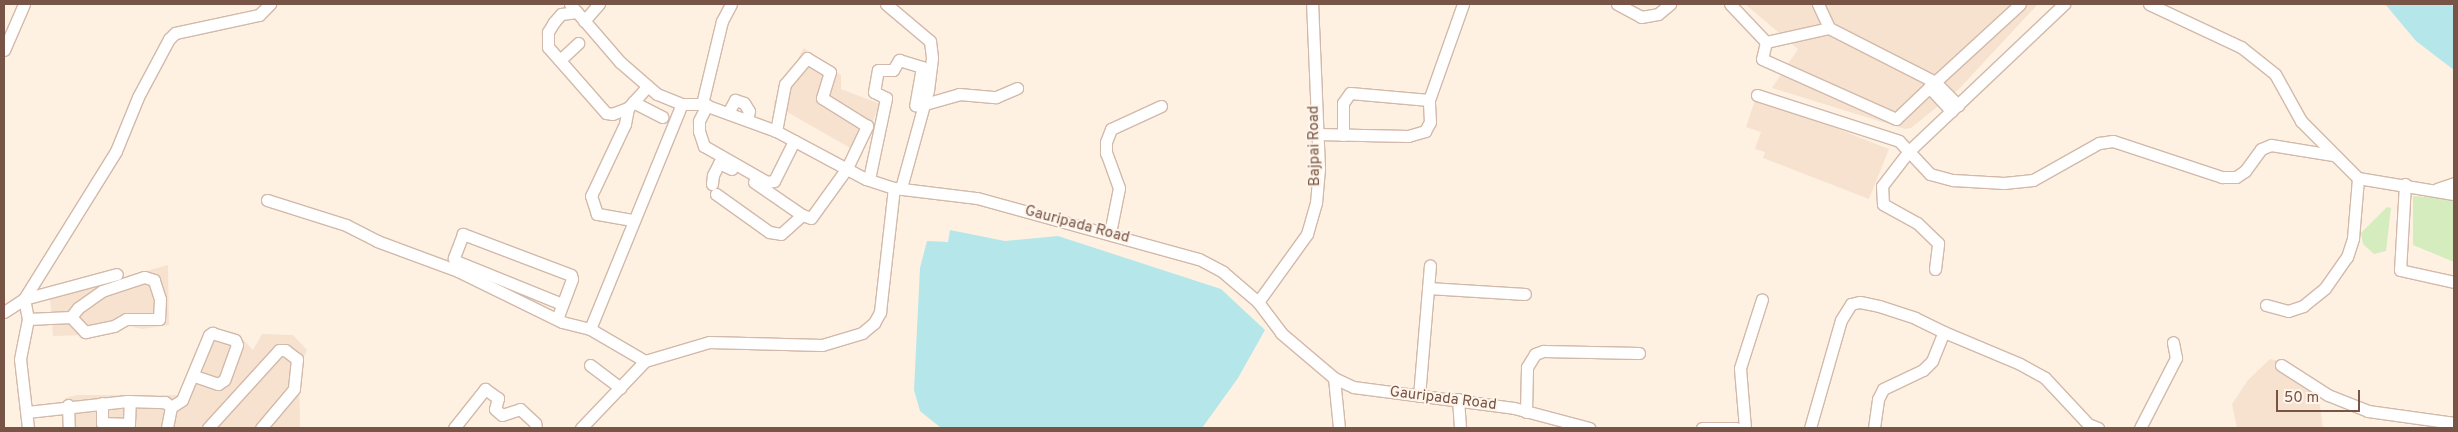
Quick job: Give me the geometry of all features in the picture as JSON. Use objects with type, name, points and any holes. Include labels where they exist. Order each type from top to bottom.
[{"type":"street","points":[[4,50],[24,4]]},
{"type":"street","points":[[28,428],[20,358],[28,318],[24,299],[116,151],[138,97],[169,39],[175,33],[259,15],[270,4]]},
{"type":"street","points":[[599,4],[577,12],[561,14],[548,32],[548,47],[606,113],[612,114],[631,105],[662,117]]},
{"type":"street","points":[[731,4],[722,22],[699,120],[699,131],[704,146],[767,182],[774,181],[794,141]]},
{"type":"street","points":[[581,428],[646,361],[709,342],[822,345],[862,333],[874,323],[880,312],[897,188],[932,58],[930,41],[886,4]]},
{"type":"street","name":"Bajpai Road","points":[[1258,302],[1307,234],[1317,194],[1317,134],[1312,4]]},
{"type":"street","points":[[1317,134],[1408,136],[1425,131],[1430,122],[1429,100],[1463,4]]},
{"type":"street","points":[[1617,4],[1641,17],[1658,14],[1670,4]]},
{"type":"street","points":[[1730,4],[1766,42]]},
{"type":"street","points":[[1818,4],[1829,28],[1932,84],[1955,108]]},
{"type":"street","points":[[1766,42],[1762,59],[1896,119],[2020,4]]},
{"type":"street","points":[[1935,269],[1938,243],[1917,223],[1883,204],[1881,197],[1882,186],[1909,151],[2064,4]]},
{"type":"street","points":[[2149,4],[2240,47],[2275,74],[2301,121],[2358,178],[2437,189],[2454,194]]},
{"type":"street","name":"Gauripada Road","points":[[577,12],[647,87],[682,104],[704,104],[776,132],[869,179],[897,188],[977,198],[1199,259],[1224,272],[1258,302],[1281,333],[1334,378],[1353,387],[1458,399],[1526,412],[1589,428]]},
{"type":"street","points":[[1766,42],[1829,28]]},
{"type":"street","points":[[560,60],[578,43]]},
{"type":"street","points":[[776,132],[785,84],[802,60],[807,58],[830,72],[822,98],[866,123],[847,168],[811,218],[802,215],[722,163],[712,175],[714,189],[770,232],[781,234],[789,230],[802,215]]},
{"type":"street","points":[[869,179],[886,98],[874,92],[878,70],[893,70],[899,60],[922,67],[920,104]]},
{"type":"street","points":[[632,220],[596,214],[590,202],[631,105],[647,87]]},
{"type":"street","points":[[920,104],[959,94],[996,98],[1018,88]]},
{"type":"street","points":[[1343,135],[1343,103],[1350,93],[1429,100]]},
{"type":"street","points":[[1757,95],[1899,142],[1930,174],[1953,180],[2004,183],[2032,180],[2099,143],[2113,141],[2222,178],[2236,178],[2246,172],[2261,149],[2271,145],[2333,155]]},
{"type":"street","points":[[590,329],[632,220],[682,104]]},
{"type":"street","points":[[1110,234],[1119,188],[1106,153],[1106,142],[1111,129],[1161,106]]},
{"type":"street","points":[[2266,305],[2288,311],[2303,306],[2330,280],[2346,258],[2353,238],[2358,178]]},
{"type":"street","points":[[2437,189],[2454,183]]},
{"type":"street","points":[[2405,184],[2400,270],[2454,282]]},
{"type":"street","points":[[267,200],[346,225],[377,241],[458,271],[557,319],[590,329],[646,361]]},
{"type":"street","points":[[557,319],[572,275],[463,234],[454,258],[456,261],[562,304]]},
{"type":"street","points":[[1419,396],[1430,265]]},
{"type":"street","points":[[4,312],[24,299],[116,274]]},
{"type":"street","points":[[28,318],[71,317],[85,332],[114,326],[126,319],[159,319],[160,299],[154,280],[144,277],[102,291],[78,308],[71,317]]},
{"type":"street","points":[[1428,288],[1525,294]]},
{"type":"street","points":[[1745,428],[1740,368],[1762,299]]},
{"type":"street","points":[[1810,428],[1840,320],[1851,304],[1860,302],[1915,318],[2020,364],[2045,378],[2088,424],[2098,428]]},
{"type":"street","points":[[1874,428],[1878,399],[1882,389],[1923,370],[1932,361],[1944,332]]},
{"type":"street","points":[[167,428],[171,407],[182,400],[195,376],[209,335],[212,333],[235,340],[237,345],[224,380],[218,384],[195,376]]},
{"type":"street","points":[[2140,428],[2176,358],[2173,342]]},
{"type":"street","points":[[208,428],[279,350],[285,350],[297,359],[294,389],[262,428]]},
{"type":"street","points":[[1526,412],[1527,367],[1535,354],[1543,351],[1639,353]]},
{"type":"street","points":[[2281,365],[2328,395],[2368,411],[2454,423]]},
{"type":"street","points":[[590,366],[620,388]]},
{"type":"street","points":[[1334,378],[1339,428]]},
{"type":"street","points":[[454,428],[485,390],[498,398],[495,409],[502,415],[520,409],[535,423],[536,428]]},
{"type":"street","points":[[1458,399],[1460,428]]},
{"type":"street","points":[[27,412],[68,405],[130,401],[165,402],[171,407]]},
{"type":"street","points":[[102,403],[102,423],[129,424],[130,401]]},
{"type":"street","points":[[68,405],[69,428]]},
{"type":"street","points":[[1702,428],[1736,428]]},
{"type":"shaded area","points":[[1745,4],[2038,4],[1958,90],[1911,128],[1905,129],[1772,88],[1798,49]]},
{"type":"shaded area","points":[[804,48],[841,75],[841,89],[880,104],[859,153],[773,104]]},
{"type":"shaded area","points":[[1756,97],[1889,149],[1869,199],[1763,158],[1765,152],[1755,149],[1761,132],[1746,127]]},
{"type":"shaded area","points":[[168,265],[169,325],[142,329],[120,324],[87,335],[53,336],[50,298]]},
{"type":"shaded area","points":[[209,327],[237,333],[253,350],[262,334],[293,335],[307,350],[299,368],[300,428],[66,428],[65,398],[77,395],[181,395]]},
{"type":"shaded area","points":[[2270,359],[2280,361],[2317,383],[2323,428],[2237,428],[2232,404],[2248,380]]},
{"type":"green space","points":[[2413,196],[2454,199],[2454,262],[2413,245]]},
{"type":"green space","points":[[2387,207],[2391,208],[2386,251],[2374,254],[2363,244],[2361,233]]},
{"type":"water","points":[[2385,4],[2451,4],[2454,8],[2454,70],[2416,41]]},
{"type":"water","points":[[950,230],[1005,241],[1058,236],[1221,289],[1265,330],[1238,378],[1202,428],[941,428],[920,411],[914,390],[920,268],[927,241],[948,242]]}]
